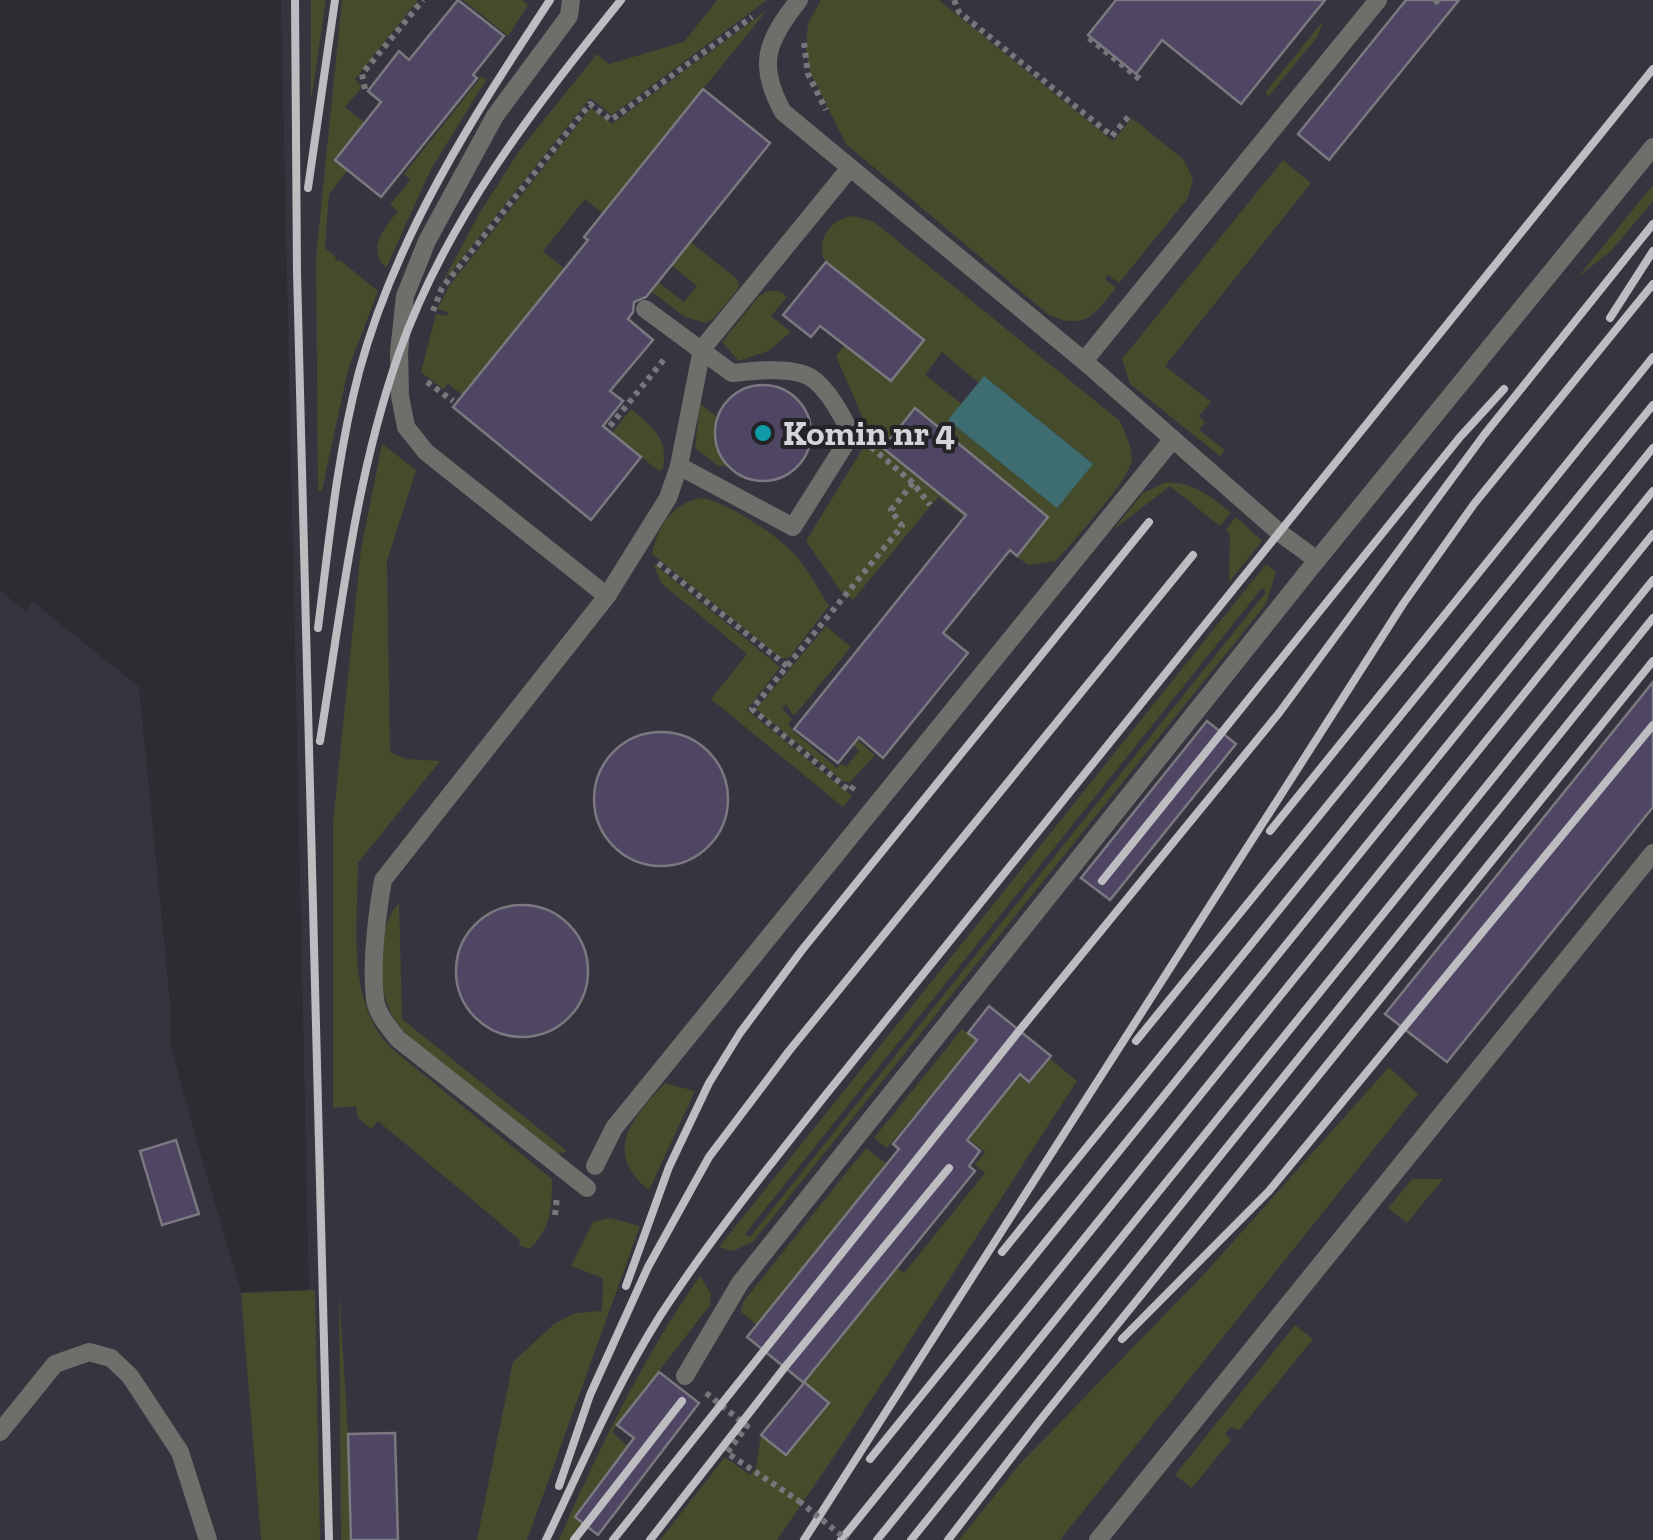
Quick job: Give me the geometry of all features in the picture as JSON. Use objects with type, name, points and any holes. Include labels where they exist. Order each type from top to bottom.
[{"type":"lane","points":[[570,0],[569,16],[507,97],[427,242],[405,296],[400,396],[406,426],[426,452],[606,596]]},
{"type":"lane","points":[[799,0],[783,20],[766,62],[768,86],[783,112],[1084,362],[1280,533],[1317,560]]},
{"type":"lane","points":[[1084,362],[1378,0]]},
{"type":"lane","points":[[685,1376],[740,1284],[1317,560],[1653,147]]},
{"type":"lane","points":[[587,1188],[398,1040],[384,1022],[375,1001],[383,880],[606,596],[668,498],[679,466],[702,348],[850,168]]},
{"type":"lane","points":[[646,309],[732,373],[771,369],[810,377],[842,413],[850,435],[794,527],[679,466]]},
{"type":"lane","points":[[595,1166],[614,1128],[1173,439]]},
{"type":"lane","points":[[1098,1540],[1653,853]]},
{"type":"lane","points":[[0,1432],[55,1364],[89,1352],[111,1358],[130,1376],[180,1452],[208,1540]]},
{"type":"path","points":[[365,88],[362,74],[423,0]]},
{"type":"path","points":[[954,0],[958,12],[1112,136],[1129,116]]},
{"type":"path","points":[[430,322],[442,288],[590,104],[611,120],[767,6]]},
{"type":"path","points":[[1089,38],[1142,81]]},
{"type":"path","points":[[610,426],[683,336]]},
{"type":"path","points":[[418,374],[453,401]]},
{"type":"path","points":[[866,442],[913,484],[930,505]]},
{"type":"path","points":[[859,780],[850,791],[752,709],[902,526],[891,510],[913,484]]},
{"type":"path","points":[[649,556],[786,666]]},
{"type":"path","points":[[685,1376],[747,1426],[727,1453],[799,1501],[847,1540]]},
{"type":"shaded area","points":[[281,0],[1653,0],[1653,1540],[0,1540],[0,591],[25,611],[32,601],[139,687],[171,1046],[196,1139],[241,1292],[309,1290]]},
{"type":"green space","points":[[311,0],[326,0],[311,101]]},
{"type":"green space","points":[[342,0],[418,0],[355,79],[362,87],[345,107],[365,123],[348,170],[329,194],[325,248],[336,261],[340,260],[378,291],[348,370],[322,490],[318,490],[316,258]]},
{"type":"green space","points":[[463,0],[522,0],[528,5],[508,36]]},
{"type":"green space","points":[[717,0],[767,0],[612,115],[590,98],[441,285],[519,151],[597,54],[609,64],[684,42]]},
{"type":"green space","points":[[821,0],[939,0],[1113,141],[1132,118],[1183,159],[1193,179],[1188,198],[1119,283],[1108,275],[1105,279],[1116,288],[1095,312],[1072,321],[1049,315],[846,144],[810,72],[806,51],[808,23]]},
{"type":"green space","points":[[767,10],[603,213],[585,199],[543,251],[565,269],[463,395],[448,384],[443,389],[421,372],[436,314],[447,316],[448,312],[437,309],[449,286],[591,108],[612,124]]},
{"type":"green space","points":[[1324,20],[1317,37],[1269,96],[1265,93]]},
{"type":"green space","points":[[482,76],[486,80],[431,169],[386,268],[377,246],[398,211],[390,205],[410,180],[404,174]]},
{"type":"green space","points":[[1283,160],[1311,183],[1165,366],[1211,402],[1199,416],[1205,422],[1199,430],[1225,450],[1220,456],[1130,384],[1122,359]]},
{"type":"green space","points":[[1653,185],[1653,201],[1611,251],[1578,277]]},
{"type":"green space","points":[[852,216],[873,221],[1120,421],[1131,450],[1129,468],[1056,561],[1028,565],[938,497],[853,600],[840,590],[806,541],[869,432],[836,356],[878,304],[823,258],[822,250],[828,231],[838,221]],"holes":[[[895,318],[923,340],[890,381],[862,359]],[[942,352],[979,383],[985,377],[1092,463],[1057,507],[949,421],[962,404],[925,375]],[[914,409],[1048,516],[1016,555],[883,448]]]},
{"type":"green space","points":[[691,242],[738,280],[739,288],[706,323],[685,317],[651,291],[658,282],[684,302],[697,286],[671,265]]},
{"type":"green space","points":[[779,291],[787,297],[771,316],[791,332],[768,351],[739,361],[722,342],[759,296]]},
{"type":"green space","points":[[700,404],[718,418],[718,444],[730,467],[717,465],[695,448]]},
{"type":"green space","points":[[631,409],[653,428],[661,441],[664,458],[663,469],[659,471],[612,433]]},
{"type":"green space","points":[[382,444],[416,470],[387,561],[390,752],[406,759],[440,761],[358,863],[356,936],[360,985],[376,1029],[391,1048],[552,1179],[546,1226],[529,1249],[519,1245],[520,1240],[378,1121],[371,1129],[358,1118],[356,1106],[333,1108],[333,823],[361,549]]},
{"type":"green space","points":[[1164,483],[1192,487],[1231,513],[1220,526],[1170,486],[1113,530],[1143,493]]},
{"type":"green space","points":[[701,498],[737,512],[787,547],[829,606],[789,658],[781,658],[652,554],[658,534],[674,511]]},
{"type":"green space","points":[[1236,517],[1262,541],[1229,582],[1230,534],[1226,530]]},
{"type":"green space","points":[[653,563],[780,667],[747,710],[852,796],[843,807],[711,699],[747,654],[661,583]]},
{"type":"green space","points":[[1266,564],[1276,572],[1266,604],[753,1242],[733,1251],[719,1247]],"holes":[[[1262,588],[1266,592],[750,1237],[745,1234]]]},
{"type":"green space","points":[[826,626],[851,647],[794,716],[786,704],[782,709],[792,719],[788,723],[793,731],[837,768],[841,764],[846,767],[859,751],[853,745],[857,740],[875,755],[850,782],[843,781],[756,709]]},
{"type":"green space","points":[[399,903],[402,1019],[567,1151],[555,1155],[409,1037],[396,1022],[385,999],[381,955],[386,926]]},
{"type":"green space","points":[[962,1029],[977,1040],[887,1148],[874,1138]]},
{"type":"green space","points":[[1049,1058],[1077,1081],[777,1540],[660,1540],[725,1457],[750,1475],[756,1468],[761,1435],[786,1455],[828,1403],[804,1383],[897,1268],[904,1273],[985,1173],[975,1165],[985,1152],[968,1138],[1020,1074],[1030,1082]]},
{"type":"green space","points":[[1389,1067],[1418,1094],[1060,1540],[959,1540],[1019,1465],[1207,1271]]},
{"type":"green space","points":[[665,1083],[695,1091],[649,1190],[627,1162],[625,1148],[633,1122]]},
{"type":"green space","points":[[866,1148],[887,1164],[757,1325],[741,1312],[743,1302]]},
{"type":"green space","points":[[1412,1179],[1443,1179],[1407,1223],[1388,1208]]},
{"type":"green space","points":[[610,1218],[640,1226],[527,1540],[477,1540],[513,1362],[554,1324],[575,1313],[602,1311],[603,1278],[571,1266],[593,1222]]},
{"type":"green space","points":[[700,1276],[711,1294],[710,1305],[612,1432],[628,1446],[575,1516],[582,1523],[571,1540],[559,1540],[623,1404]]},
{"type":"green space","points":[[315,1290],[320,1540],[261,1540],[241,1293]]},
{"type":"green space","points":[[339,1291],[348,1434],[351,1540],[341,1540]]},
{"type":"green space","points":[[1295,1325],[1313,1339],[1239,1430],[1231,1427],[1225,1434],[1231,1440],[1192,1488],[1175,1475]]},
{"type":"water","points":[[984,376],[1093,464],[1057,508],[948,420]]},
{"type":"building","points":[[458,0],[504,36],[473,75],[477,78],[381,197],[335,160],[381,102],[368,91],[399,51],[409,60]]},
{"type":"building","points":[[1116,0],[1325,0],[1241,104],[1162,40],[1136,74],[1088,35]]},
{"type":"building","points":[[1406,0],[1459,0],[1329,160],[1298,134]]},
{"type":"building","points":[[703,89],[770,143],[646,297],[634,302],[628,319],[653,340],[610,391],[623,401],[603,426],[641,457],[591,520],[453,407]]},
{"type":"building","points":[[826,262],[924,340],[891,381],[820,326],[811,337],[783,315]]},
{"type":"building","name":"Komin nr 4","points":[[763,385],[781,389],[797,399],[807,415],[811,433],[807,451],[797,467],[781,477],[763,481],[745,477],[729,467],[719,451],[715,433],[719,415],[729,399],[745,389]]},
{"type":"building","points":[[915,408],[1048,517],[1017,556],[1010,550],[943,633],[968,653],[883,758],[859,737],[838,763],[794,729],[966,515],[883,448]]},
{"type":"building","points":[[1653,682],[1653,807],[1447,1062],[1385,1014]]},
{"type":"building","points":[[1207,721],[1236,744],[1110,900],[1081,878]]},
{"type":"building","points":[[661,732],[686,738],[708,752],[722,774],[728,799],[722,824],[708,846],[686,860],[661,866],[636,860],[614,846],[600,824],[594,799],[600,774],[614,752],[636,738]]},
{"type":"building","points":[[522,905],[547,910],[569,924],[583,946],[588,971],[583,996],[569,1018],[547,1032],[522,1037],[497,1032],[475,1018],[461,996],[456,971],[461,946],[475,924],[497,910]]},
{"type":"building","points":[[989,1006],[1051,1056],[1029,1082],[1020,1074],[967,1140],[980,1151],[969,1166],[975,1171],[804,1382],[829,1403],[786,1455],[761,1435],[804,1383],[747,1337],[899,1149],[893,1144],[977,1040],[968,1033]]},
{"type":"building","points":[[176,1140],[199,1214],[162,1225],[140,1151]]},
{"type":"building","points":[[659,1372],[699,1403],[598,1535],[575,1517],[634,1438],[617,1425]]},
{"type":"building","points":[[395,1433],[398,1540],[351,1540],[348,1434]]},
{"type":"railway","points":[[295,0],[297,272],[329,1540]]},
{"type":"railway","points":[[308,188],[335,0]]},
{"type":"railway","points":[[318,628],[345,435],[375,321],[415,225],[440,178],[550,0]]},
{"type":"railway","points":[[320,741],[360,496],[384,400],[418,304],[495,167],[621,0]]},
{"type":"railway","points":[[546,1540],[628,1370],[679,1287],[719,1232],[1653,69]]},
{"type":"railway","points":[[613,1540],[1019,1031],[1279,713],[1484,435],[1653,224]]},
{"type":"railway","points":[[1610,318],[1653,251]]},
{"type":"railway","points":[[804,1540],[1403,604],[1474,504],[1653,284]]},
{"type":"railway","points":[[1270,831],[1653,357]]},
{"type":"railway","points":[[1102,881],[1460,437],[1504,389]]},
{"type":"railway","points":[[1136,1041],[1653,405]]},
{"type":"railway","points":[[1002,1252],[1653,448]]},
{"type":"railway","points":[[870,1459],[1653,491]]},
{"type":"railway","points":[[626,1286],[669,1167],[709,1083],[740,1033],[802,950],[1149,522]]},
{"type":"railway","points":[[841,1540],[1653,534]]},
{"type":"railway","points":[[559,1486],[590,1395],[648,1267],[709,1157],[789,1051],[1193,555]]},
{"type":"railway","points":[[877,1540],[1653,580]]},
{"type":"railway","points":[[911,1540],[1653,618]]},
{"type":"railway","points":[[948,1540],[1041,1419],[1653,661]]},
{"type":"railway","points":[[1122,1339],[1269,1191],[1653,725]]},
{"type":"railway","points":[[650,1540],[785,1367],[949,1168]]},
{"type":"railway","points":[[574,1540],[682,1401]]},
{"type":"place","name":"Komin nr 4","points":[[763,433]]}]
